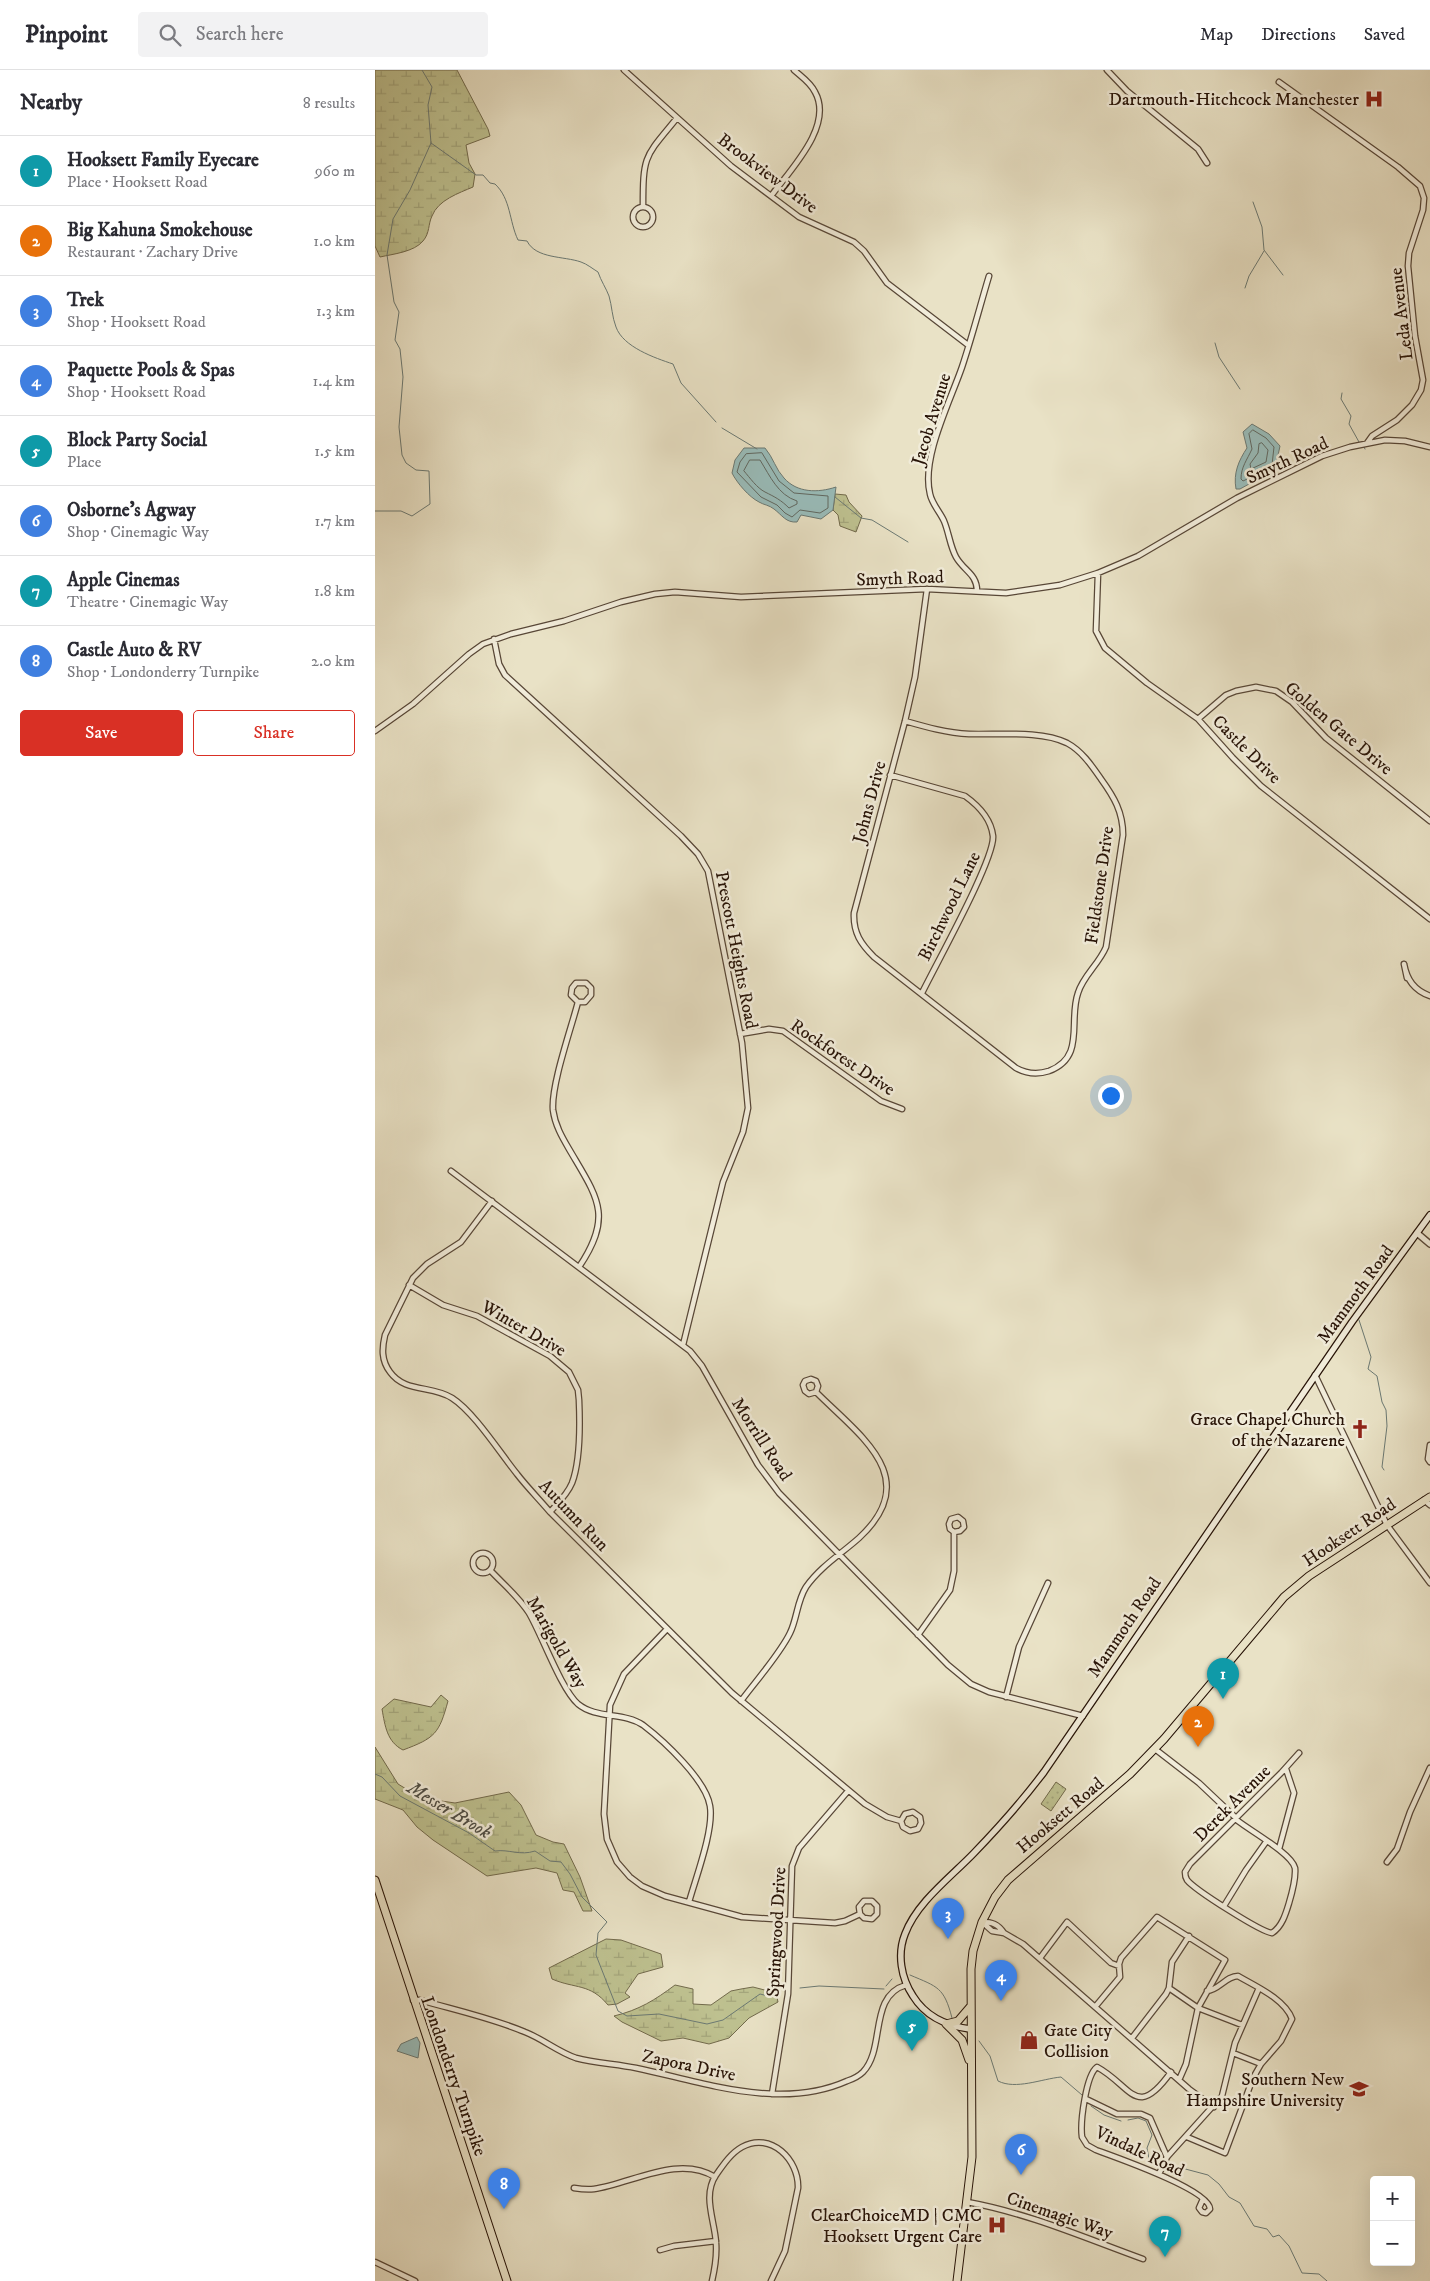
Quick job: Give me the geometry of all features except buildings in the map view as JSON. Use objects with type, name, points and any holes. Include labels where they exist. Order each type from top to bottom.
[{"type":"main road","name":"Mammoth Road","points":[[971,2029],[946,2024],[922,2008],[906,1985],[901,1965],[901,1950],[905,1933],[913,1918],[1026,1796],[1083,1716],[1315,1375],[1430,1215]]},
{"type":"main road","name":"Hooksett Road","points":[[957,2281],[972,2157],[970,2006],[972,1959],[982,1922],[995,1897],[1013,1875],[1116,1788],[1155,1749],[1284,1596],[1309,1576],[1387,1525],[1428,1501]]},
{"type":"main road","name":"Londonderry Turnpike","points":[[375,1880],[507,2281]]},
{"type":"main road","points":[[970,2006],[958,2020],[946,2024],[962,2040],[971,2064]]},
{"type":"street","name":"Brookview Drive","points":[[624,70],[731,166],[771,196],[806,221],[854,242],[864,251],[887,283],[968,345]]},
{"type":"street","points":[[771,196],[813,138],[820,117],[820,102],[815,91],[794,70]]},
{"type":"street","points":[[1107,70],[1127,91],[1198,149],[1207,163]]},
{"type":"street","name":"Leda Avenue","points":[[1279,82],[1412,177],[1423,191],[1424,205],[1409,253],[1408,266],[1415,336],[1422,368],[1421,390],[1408,410],[1397,420],[1374,434],[1367,443]]},
{"type":"street","points":[[643,206],[643,174],[646,158],[651,148],[677,118]]},
{"type":"street","points":[[643,206],[649,208],[653,217],[649,225],[642,227],[635,225],[632,215],[636,209],[643,206]]},
{"type":"street","name":"Jacob Avenue","points":[[977,591],[977,582],[953,552],[945,523],[930,494],[927,472],[931,454],[989,276]]},
{"type":"street","name":"Smyth Road","points":[[375,731],[413,704],[469,654],[494,639],[655,594],[675,592],[764,597],[927,590],[1006,593],[1060,585],[1098,573],[1139,556],[1237,498],[1335,451],[1367,443],[1395,440],[1415,442],[1430,447]]},
{"type":"street","name":"Castle Drive","points":[[1098,573],[1095,621],[1099,640],[1123,665],[1198,719],[1261,786],[1430,919]]},
{"type":"street","name":"Johns Drive","points":[[922,993],[874,957],[863,946],[854,928],[854,913],[915,677],[927,590]]},
{"type":"street","name":"Prescott Heights Road","points":[[494,639],[499,664],[505,675],[645,802],[704,862],[714,900],[740,1034],[747,1083],[747,1117],[723,1182],[683,1345]]},
{"type":"street","name":"Golden Gate Drive","points":[[1198,719],[1226,695],[1236,691],[1256,687],[1276,691],[1292,702],[1326,738],[1430,822]]},
{"type":"street","name":"Fieldstone Drive","points":[[905,721],[944,731],[1051,738],[1069,744],[1087,760],[1108,788],[1118,805],[1123,825],[1106,948],[1077,994],[1073,1048],[1065,1060],[1048,1071],[1034,1074],[1024,1072],[1016,1068],[922,993]]},
{"type":"street","name":"Birchwood Lane","points":[[890,775],[965,796],[986,817],[993,836],[988,860],[922,993]]},
{"type":"street","points":[[1407,978],[1414,986],[1430,996]]},
{"type":"street","points":[[583,982],[589,985],[591,995],[588,1000],[578,1002],[573,998],[571,991],[576,983],[583,982]]},
{"type":"street","points":[[578,1002],[553,1101],[559,1130],[591,1186],[598,1204],[598,1233],[590,1251],[579,1267]]},
{"type":"street","name":"Rockforest Drive","points":[[740,1034],[769,1029],[783,1031],[881,1101],[902,1109]]},
{"type":"street","name":"Morrill Road","points":[[451,1171],[683,1345],[701,1366],[767,1477],[839,1554],[962,1678],[980,1688],[1006,1697],[1083,1716]]},
{"type":"street","name":"Autumn Run","points":[[492,1200],[461,1242],[419,1270],[409,1285],[385,1335],[383,1354],[390,1372],[405,1385],[444,1394],[457,1402],[550,1512],[741,1701],[873,1810],[901,1821]]},
{"type":"street","points":[[1417,1233],[1430,1244]]},
{"type":"street","name":"Winter Drive","points":[[409,1285],[437,1302],[471,1314],[542,1351],[569,1372],[576,1386],[579,1400],[575,1470],[567,1493],[550,1512]]},
{"type":"street","points":[[1315,1375],[1387,1525],[1430,1583]]},
{"type":"street","points":[[741,1701],[790,1634],[806,1587],[815,1576],[866,1531],[878,1516],[886,1498],[884,1469],[875,1452],[816,1392]]},
{"type":"street","points":[[1429,1460],[1430,1446]]},
{"type":"street","points":[[918,1635],[950,1590],[953,1571],[954,1532]]},
{"type":"street","name":"Marigold Way","points":[[481,1553],[490,1556],[493,1562],[490,1570],[483,1574],[477,1571],[473,1566],[475,1557],[481,1553]]},
{"type":"street","name":"Marigold Way","points":[[490,1570],[529,1613],[574,1699],[586,1708],[633,1719],[649,1729],[695,1776],[706,1793],[710,1805],[710,1824],[689,1902]]},
{"type":"street","points":[[1006,1697],[1019,1647],[1048,1584]]},
{"type":"street","points":[[667,1629],[624,1674],[613,1696],[609,1714],[604,1814],[605,1829],[613,1853],[620,1866],[642,1886],[665,1896],[742,1917],[835,1923],[845,1921],[860,1914]]},
{"type":"street","points":[[1155,1749],[1199,1783],[1236,1818],[1266,1842],[1289,1856],[1295,1870],[1287,1908],[1282,1922],[1272,1933],[1263,1931],[1224,1906],[1266,1842]]},
{"type":"street","name":"Derek Avenue","points":[[1224,1906],[1189,1881],[1185,1872],[1190,1864],[1286,1769],[1299,1753]]},
{"type":"street","points":[[1387,1862],[1397,1849],[1410,1812],[1430,1768]]},
{"type":"street","points":[[1279,1849],[1294,1793],[1286,1769]]},
{"type":"street","name":"Springwood Drive","points":[[773,2094],[788,1994],[791,1876],[794,1857],[808,1836],[848,1791]]},
{"type":"street","name":"Autumn Run","points":[[911,1812],[919,1815],[921,1823],[916,1830],[910,1831],[903,1827],[901,1821],[905,1814],[911,1812]]},
{"type":"street","points":[[864,1901],[872,1901],[877,1906],[877,1914],[872,1919],[864,1918],[860,1914],[859,1907],[864,1901]]},
{"type":"street","points":[[1095,2007],[1120,1977],[1119,1960],[1157,1916],[1225,1960],[1198,2008],[1184,2070],[1179,2080]]},
{"type":"street","points":[[982,1922],[992,1931],[1004,1933],[1023,1944],[1179,2080],[1214,2107]]},
{"type":"street","points":[[1040,1958],[1067,1922],[1111,1963],[1119,1966]]},
{"type":"street","points":[[1132,2038],[1169,1988],[1171,1962],[1189,1936]]},
{"type":"street","points":[[1187,2137],[1225,2153],[1253,2078],[1261,2064],[1281,2041],[1292,2019],[1288,2010],[1280,2003],[1238,1976],[1233,1976],[1214,1990],[1207,1991]]},
{"type":"street","name":"Zapora Drive","points":[[413,2000],[420,2000],[526,2032],[575,2057],[628,2066],[725,2088],[789,2094],[829,2088],[861,2074],[869,2064],[886,2001],[895,1989],[906,1985]]},
{"type":"street","points":[[1169,1988],[1198,2008],[1242,2025]]},
{"type":"street","points":[[1159,2174],[1167,2157],[1214,2107],[1224,2092],[1242,2025],[1259,1988]]},
{"type":"street","points":[[1233,2053],[1261,2064]]},
{"type":"street","name":"Vindale Road","points":[[1171,2072],[1157,2091],[1149,2096],[1139,2097],[1129,2093],[1097,2067],[1091,2074],[1088,2083],[1082,2136],[1087,2145],[1159,2174],[1203,2199]]},
{"type":"street","points":[[1086,2099],[1117,2114],[1141,2114],[1150,2118],[1167,2157]]},
{"type":"street","points":[[713,2281],[717,2255],[709,2200],[715,2177],[735,2152],[743,2146],[762,2143],[781,2150],[796,2169],[799,2188],[785,2251],[771,2281]]},
{"type":"street","points":[[574,2188],[593,2189],[675,2168],[704,2172],[715,2177]]},
{"type":"street","name":"Cinemagic Way","points":[[967,2202],[1003,2208],[1028,2216],[1143,2259]]},
{"type":"street","points":[[660,2250],[674,2246],[716,2241]]},
{"type":"street","points":[[375,2262],[415,2281]]},
{"type":"green space","points":[[375,70],[457,70],[490,136],[466,145],[469,163],[475,174],[473,187],[444,201],[435,210],[428,232],[419,245],[403,252],[380,257],[375,246]]},
{"type":"green space","points":[[835,494],[846,495],[849,502],[862,516],[856,532],[840,526],[838,515],[833,510]]},
{"type":"green space","points":[[441,1695],[448,1701],[442,1721],[429,1738],[403,1750],[393,1743],[384,1721],[382,1709],[394,1699],[431,1707]]},
{"type":"green space","points":[[375,1747],[398,1784],[421,1798],[455,1803],[509,1792],[521,1805],[536,1835],[564,1844],[580,1877],[592,1911],[583,1911],[574,1892],[563,1890],[557,1873],[536,1868],[487,1876],[433,1840],[417,1827],[403,1810],[375,1799]]},
{"type":"green space","points":[[1056,1782],[1066,1789],[1051,1811],[1041,1804]]},
{"type":"green space","points":[[606,1939],[621,1940],[661,1954],[663,1967],[638,1974],[625,1993],[630,1997],[617,2004],[608,2005],[595,1993],[552,1979],[549,1968]]},
{"type":"green space","points":[[675,1985],[693,1989],[693,2004],[711,2005],[731,1991],[753,1987],[776,1993],[778,2002],[749,2018],[729,2038],[709,2044],[683,2038],[661,2041],[622,2022],[614,2016],[646,2004]]},
{"type":"water","points":[[1252,424],[1269,434],[1280,446],[1277,460],[1278,468],[1240,489],[1236,489],[1237,467],[1247,448],[1243,432]]},
{"type":"water","points":[[744,448],[765,448],[781,475],[795,487],[815,491],[836,487],[833,510],[821,519],[801,515],[797,522],[793,522],[787,520],[772,508],[755,500],[732,473],[735,460]]},
{"type":"water","points":[[417,2037],[420,2043],[418,2058],[397,2051],[401,2044]]},
{"type":"waterway","points":[[375,511],[401,511],[412,516],[430,504],[429,471],[416,470],[406,463],[402,455],[399,427],[403,377],[400,349],[395,340],[399,312],[394,302],[387,255],[393,219],[410,190],[431,143],[428,105],[432,87],[422,70]]},
{"type":"waterway","points":[[431,143],[476,175],[483,175],[490,183],[495,184],[507,203],[518,240],[527,241],[531,247],[544,254],[581,262],[598,272],[609,296],[616,327],[620,334],[640,351],[673,364],[681,383],[716,422]]},
{"type":"waterway","points":[[1253,202],[1262,227],[1264,250],[1283,275]]},
{"type":"waterway","points":[[1245,288],[1249,276],[1264,251]]},
{"type":"waterway","points":[[1215,343],[1219,357],[1240,389]]},
{"type":"waterway","points":[[1342,393],[1341,399],[1351,416],[1349,424],[1359,442]]},
{"type":"waterway","points":[[722,428],[757,449]]},
{"type":"waterway","points":[[835,497],[861,518],[872,520],[908,542]]},
{"type":"waterway","points":[[1359,1320],[1371,1357],[1368,1369],[1377,1376],[1382,1402],[1386,1410],[1387,1426],[1382,1467],[1384,1470]]},
{"type":"waterway","name":"Messer Brook","points":[[375,1774],[382,1777],[400,1796],[469,1833],[495,1851],[524,1853],[535,1851],[550,1861],[561,1862],[570,1874],[582,1897],[607,1922],[598,1933],[596,1955],[618,2011],[627,2016],[659,2014],[707,2024],[723,2020],[760,1994],[768,1996],[777,1994]]},
{"type":"waterway","name":"Messer Brook","points":[[910,1975],[939,1989],[946,2000],[952,2018]]},
{"type":"waterway","name":"Messer Brook","points":[[886,1986],[892,1979]]},
{"type":"waterway","name":"Messer Brook","points":[[800,1988],[819,1986],[884,1989]]},
{"type":"waterway","name":"Messer Brook","points":[[979,2041],[990,2056],[998,2081],[1021,2084],[1061,2077],[1082,2095]]},
{"type":"waterway","name":"Messer Brook","points":[[1091,2106],[1104,2115],[1121,2121]]},
{"type":"waterway","name":"Messer Brook","points":[[1128,2120],[1138,2118],[1146,2121],[1152,2135],[1147,2148],[1149,2159],[1158,2164]]},
{"type":"waterway","name":"Messer Brook","points":[[1174,2166],[1208,2175],[1219,2184],[1229,2197],[1240,2203],[1254,2226],[1267,2229],[1273,2237],[1279,2235],[1289,2246],[1302,2273],[1319,2274],[1327,2281]]},
{"type":"place","name":"Dartmouth-Hitchcock Manchester","points":[[1374,99]]},
{"type":"place","name":"Grace Chapel Church of the Nazarene","points":[[1360,1429]]},
{"type":"place","name":"Hooksett Family Eyecare","points":[[1223,1699]]},
{"type":"place","name":"Big Kahuna Smokehouse","points":[[1198,1747]]},
{"type":"place","name":"Trek","points":[[948,1939]]},
{"type":"place","name":"Paquette Pools & Spas","points":[[1001,2001]]},
{"type":"place","name":"Gate City Collision","points":[[1029,2040]]},
{"type":"place","name":"Block Party Social","points":[[912,2051]]},
{"type":"place","name":"Southern New Hampshire University","points":[[1359,2089]]},
{"type":"place","name":"Osborne's Agway","points":[[1021,2175]]},
{"type":"place","name":"Castle Auto & RV","points":[[504,2209]]},
{"type":"place","name":"ClearChoiceMD | CMC Hooksett Urgent Care","points":[[997,2225]]},
{"type":"place","name":"Apple Cinemas","points":[[1165,2257]]}]
